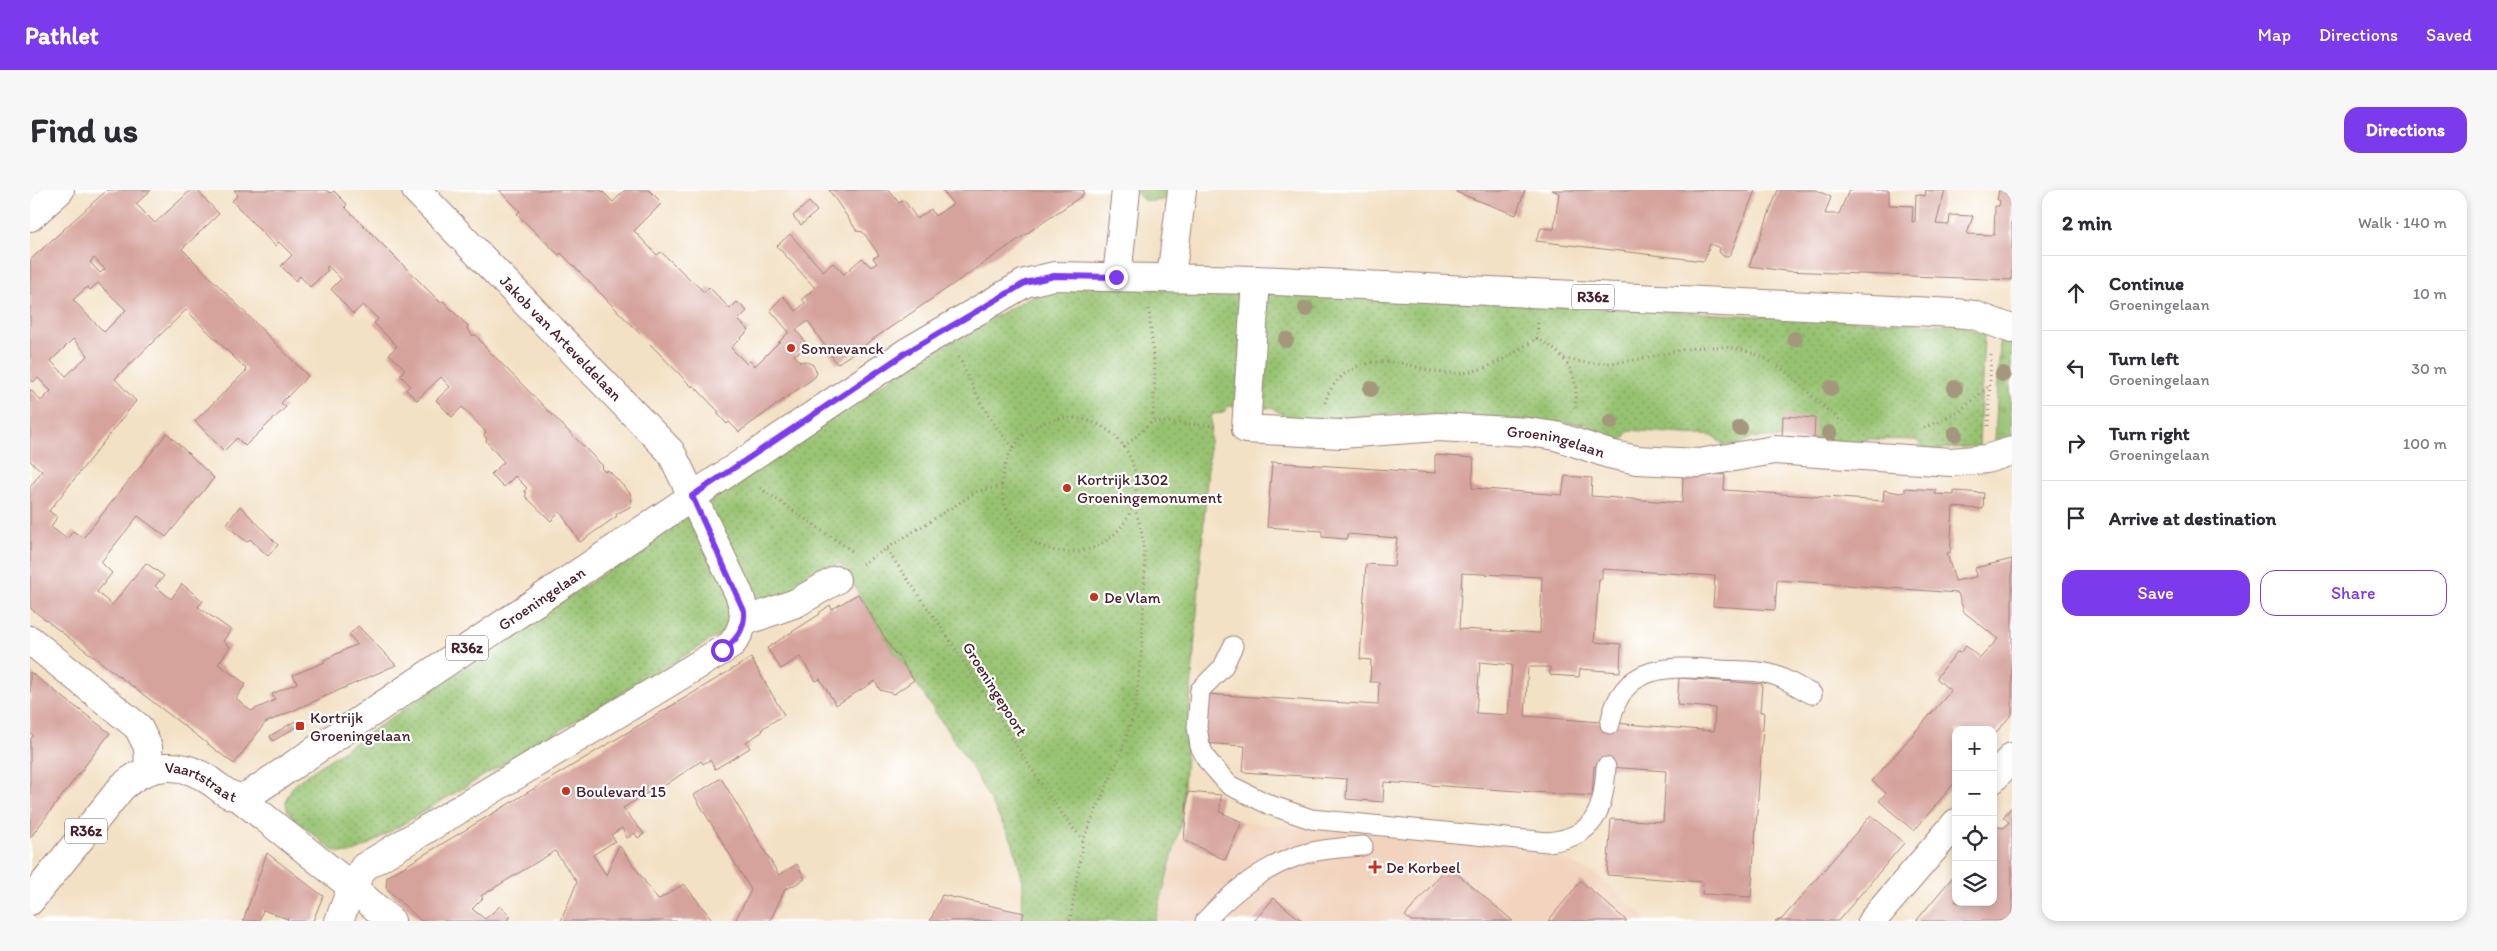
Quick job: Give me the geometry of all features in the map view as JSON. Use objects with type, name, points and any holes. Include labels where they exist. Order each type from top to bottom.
[{"type":"street","points":[[30,217],[60,190]]},
{"type":"street","name":"Jakob van Arteveldelaan","points":[[416,190],[671,452],[692,496]]},
{"type":"street","points":[[1116,277],[1126,190]]},
{"type":"street","points":[[1158,278],[1182,190]]},
{"type":"street","name":"Groeningelaan","points":[[240,798],[264,787],[907,352],[1025,283],[1039,278],[1054,276],[1256,280],[1540,295],[1955,313],[2002,325]]},
{"type":"street","points":[[1246,428],[1256,280]]},
{"type":"street","name":"Groeningelaan","points":[[1246,428],[1321,434],[1438,427],[1528,432],[1565,439],[1609,454],[1637,460],[1699,463],[1774,450],[1951,462],[1986,459],[2012,451]]},
{"type":"street","points":[[340,921],[352,887],[364,867],[731,645],[742,630],[745,621],[744,611],[738,594],[692,496]]},
{"type":"street","points":[[745,621],[796,603],[836,580]]},
{"type":"street","name":"Vaartstraat","points":[[30,640],[138,727],[148,747],[150,769],[160,766],[183,768],[206,778],[231,795],[240,798],[352,887],[391,921]]},
{"type":"street","points":[[1997,774],[2012,757]]},
{"type":"street","name":"R36z","points":[[30,901],[122,788],[150,769]]},
{"type":"street","points":[[1872,921],[1952,828]]},
{"type":"lane","points":[[1233,646],[1223,667],[1200,690],[1197,727],[1200,746],[1218,775],[1229,786],[1270,805],[1311,819],[1548,842],[1558,841],[1584,830],[1596,817],[1604,797],[1606,767]]},
{"type":"lane","points":[[1610,724],[1615,704],[1630,686],[1648,673],[1669,667],[1771,674],[1812,694]]},
{"type":"lane","points":[[1205,921],[1226,898],[1264,873],[1294,857],[1330,849],[1363,846]]},
{"type":"path","points":[[1124,447],[1153,421],[1158,278]]},
{"type":"path","points":[[1537,338],[1540,295]]},
{"type":"path","points":[[1986,459],[1990,385],[2002,325]]},
{"type":"path","points":[[947,329],[979,401],[997,431],[1014,448]]},
{"type":"path","points":[[1537,338],[1556,349],[1564,358],[1574,378],[1577,394],[1565,439]]},
{"type":"path","points":[[1321,434],[1324,404],[1332,384],[1353,369],[1364,364],[1390,363],[1451,374],[1464,373],[1498,362],[1537,338]]},
{"type":"path","points":[[1564,358],[1579,363],[1611,365],[1692,347],[1738,349],[1762,357],[1782,369],[1833,415],[1851,426]]},
{"type":"path","points":[[1916,430],[1960,411],[1990,385]]},
{"type":"path","points":[[1070,921],[1083,840],[1119,758],[1135,710],[1142,646],[1145,565],[1142,534],[1134,504],[1136,484],[1133,465],[1124,447],[1110,433],[1094,423],[1075,418],[1055,419],[1037,426],[1021,438],[1009,454],[1002,474],[1002,494],[1009,516],[1023,534],[1041,547],[1064,553],[1086,550],[1107,541],[1123,525],[1134,504]]},
{"type":"path","points":[[1153,421],[1246,428]]},
{"type":"path","points":[[733,470],[866,562],[978,491],[1002,486]]},
{"type":"path","name":"Groeningepoort","points":[[887,550],[977,682],[1049,798],[1083,840]]},
{"type":"shaded area","name":"De Korbeel","points":[[1242,822],[1540,848],[1597,875],[1649,921],[1155,921],[1178,838],[1225,859]]},
{"type":"green space","points":[[1136,190],[1175,190],[1174,197],[1147,201],[1139,196]]},
{"type":"green space","points":[[1065,287],[1205,290],[1957,325],[1984,334],[1979,446],[1925,450],[1916,440],[1868,439],[1859,442],[1752,437],[1742,443],[1727,445],[1714,436],[1629,430],[1622,442],[1600,438],[1588,424],[1397,413],[1368,416],[1341,422],[1290,419],[1272,408],[1228,406],[1223,413],[1212,414],[1181,823],[1155,921],[1022,921],[1023,881],[1012,841],[971,766],[895,654],[840,563],[361,849],[346,853],[334,851],[299,823],[288,810],[286,804],[287,796],[301,779],[915,362],[1030,297]]},
{"type":"green space","points":[[2000,340],[2012,344],[2010,392],[2012,437],[1995,441]]},
{"type":"building","points":[[107,190],[151,190],[136,204],[155,223],[191,190],[197,190],[219,214],[182,249],[308,376],[281,403],[286,407],[245,446],[237,438],[224,451],[195,421],[247,370],[186,310],[115,379],[136,401],[49,511],[57,517],[51,527],[67,539],[73,531],[83,538],[167,433],[214,478],[166,537],[138,516],[101,562],[112,573],[97,592],[112,605],[146,563],[164,576],[155,586],[171,599],[182,584],[203,601],[198,607],[231,630],[223,641],[230,647],[218,664],[246,684],[236,698],[251,711],[275,700],[272,694],[297,683],[293,675],[325,662],[324,660],[357,644],[349,635],[358,626],[396,665],[265,723],[234,764],[30,608],[30,487],[42,471],[30,461],[30,389],[41,401],[51,391],[38,378],[33,382],[30,379],[30,260]],"holes":[[[94,258],[105,269],[100,273],[90,262]],[[98,283],[126,310],[104,332],[73,300],[87,287],[90,290]],[[73,339],[88,355],[66,376],[51,361]]]},
{"type":"building","points":[[234,190],[325,190],[331,193],[334,191],[347,204],[345,207],[441,303],[443,301],[468,326],[467,329],[473,336],[475,334],[486,348],[603,466],[601,468],[605,472],[608,470],[630,493],[632,499],[630,507],[616,514],[617,516],[580,542],[560,512],[551,521],[525,496],[527,493],[524,491],[527,488],[515,476],[504,487],[491,474],[504,462],[486,441],[487,439],[484,435],[486,432],[462,407],[452,417],[436,400],[450,387],[441,377],[417,400],[406,390],[410,385],[400,375],[405,369],[389,354],[397,346],[374,323],[378,319],[363,305],[353,314],[331,289],[341,279],[328,266],[326,268],[328,270],[310,287],[300,276],[296,281],[281,266],[292,255],[279,242],[275,246],[232,201],[238,195]]},
{"type":"building","points":[[499,190],[601,190],[613,202],[625,190],[649,190],[662,203],[634,231],[657,255],[661,252],[704,292],[709,287],[730,309],[737,302],[747,311],[738,320],[749,330],[731,348],[747,364],[750,361],[755,366],[789,332],[770,310],[783,296],[796,311],[805,303],[802,299],[815,288],[777,246],[790,234],[823,271],[833,263],[844,274],[862,258],[871,267],[877,263],[873,258],[879,255],[863,232],[857,231],[829,190],[889,190],[899,203],[904,200],[917,219],[931,209],[935,216],[953,204],[942,190],[1084,190],[1083,195],[837,364],[808,321],[796,330],[809,347],[794,355],[800,362],[805,361],[813,365],[817,373],[815,377],[739,432],[729,422],[727,424],[717,413],[719,412],[693,385],[692,387],[561,253],[559,255],[517,214],[520,211]]},
{"type":"building","points":[[1457,190],[1525,190],[1516,215],[1456,192]]},
{"type":"building","points":[[1552,190],[1755,190],[1731,253],[1728,256],[1723,256],[1719,252],[1720,248],[1710,244],[1704,261],[1536,241],[1541,228],[1554,229],[1559,193]]},
{"type":"building","points":[[1778,190],[1816,190],[1831,197],[1825,214],[1839,214],[1849,190],[1889,190],[1889,205],[1913,206],[1912,222],[1915,221],[1916,194],[1925,196],[1926,190],[1945,190],[1936,224],[1949,225],[1950,215],[1973,216],[1967,234],[1994,235],[1995,206],[1999,206],[2000,200],[1997,200],[1999,190],[2005,190],[2005,194],[2012,194],[2012,280],[1785,271],[1749,266]]},
{"type":"building","points":[[809,202],[817,211],[801,225],[793,216]]},
{"type":"building","points":[[1783,416],[1815,418],[1814,441],[1782,439]]},
{"type":"building","points":[[1435,455],[1474,458],[1472,488],[1562,495],[1565,476],[1592,478],[1591,496],[1682,503],[1683,476],[1686,473],[1725,475],[1724,490],[1883,501],[1884,490],[1900,493],[1905,492],[1905,488],[1936,490],[1935,494],[1954,495],[1954,491],[1984,493],[1983,509],[1953,507],[1950,553],[1947,553],[1955,581],[1976,577],[1975,568],[2012,559],[2012,714],[1997,731],[1997,726],[1952,726],[1952,786],[1914,831],[1879,801],[1886,793],[1872,781],[1951,691],[1937,677],[1957,652],[1960,653],[1966,646],[1980,658],[1998,639],[1964,612],[1958,593],[1777,580],[1775,610],[1713,606],[1715,576],[1602,569],[1602,579],[1599,579],[1594,642],[1621,644],[1620,672],[1580,669],[1579,677],[1550,675],[1550,667],[1528,667],[1525,716],[1714,731],[1715,708],[1677,705],[1679,678],[1762,684],[1760,712],[1764,712],[1751,897],[1702,894],[1703,882],[1607,875],[1611,819],[1663,822],[1666,771],[1594,766],[1592,796],[1384,782],[1383,802],[1346,799],[1347,779],[1243,772],[1245,746],[1202,743],[1206,694],[1378,705],[1379,682],[1370,682],[1371,660],[1360,659],[1366,564],[1394,566],[1397,538],[1347,534],[1347,539],[1322,537],[1322,531],[1267,527],[1272,462],[1435,473]],"holes":[[[1462,573],[1542,577],[1540,633],[1459,629]],[[1480,662],[1512,665],[1508,715],[1476,713]]]},
{"type":"building","points":[[240,506],[278,545],[268,556],[250,539],[247,542],[226,525]]},
{"type":"building","points":[[858,594],[895,654],[914,680],[894,694],[880,690],[875,681],[836,705],[820,679],[816,681],[800,657],[781,669],[767,648],[820,614],[830,605],[832,609]]},
{"type":"building","points":[[751,658],[784,715],[763,728],[762,732],[746,742],[750,748],[715,769],[710,760],[703,764],[701,761],[655,792],[654,789],[623,808],[644,834],[638,838],[635,833],[627,838],[622,828],[611,835],[615,841],[593,855],[606,875],[619,845],[658,900],[684,884],[711,918],[709,921],[561,921],[577,882],[555,851],[481,896],[483,898],[472,909],[485,919],[500,906],[511,916],[506,921],[421,921],[386,888],[387,877]]},
{"type":"building","points":[[30,672],[110,733],[30,838],[30,740],[33,735],[30,733]]},
{"type":"building","points":[[295,721],[298,726],[273,741],[270,736]]},
{"type":"building","points":[[721,778],[779,875],[797,864],[805,879],[787,889],[786,887],[770,921],[735,921],[751,890],[694,795]]},
{"type":"building","points":[[1188,792],[1221,795],[1220,812],[1242,822],[1225,860],[1184,840]]},
{"type":"building","points":[[2012,807],[2012,921],[1916,921],[1952,878],[1952,906],[1997,906],[1997,828],[2004,828],[2009,822],[2003,817]]},
{"type":"building","points":[[1871,815],[1904,843],[1838,921],[1775,921],[1782,919]]},
{"type":"building","points":[[267,853],[323,896],[313,921],[287,921],[288,919],[263,910],[259,921],[243,921]]},
{"type":"building","points":[[1448,866],[1513,921],[1411,921],[1405,916]]},
{"type":"building","points":[[1581,881],[1627,921],[1548,921]]},
{"type":"building","points":[[942,895],[1024,913],[1022,921],[930,921]]},
{"type":"building","points":[[1274,898],[1302,921],[1254,921]]},
{"type":"place","name":"Sonnevanck","points":[[791,348]]},
{"type":"place","name":"Kortrijk 1302 Groeningemonument","points":[[1067,488]]},
{"type":"place","name":"De Vlam","points":[[1094,597]]},
{"type":"place","name":"Kortrijk Groeningelaan","points":[[300,726]]},
{"type":"place","name":"Boulevard 15","points":[[566,791]]},
{"type":"place","name":"De Korbeel","points":[[1375,867]]},
{"type":"route","points":[[722,650],[731,645],[742,630],[745,621],[744,611],[742,602],[692,496],[907,352],[1025,283],[1039,278],[1054,276],[1116,277]]}]
